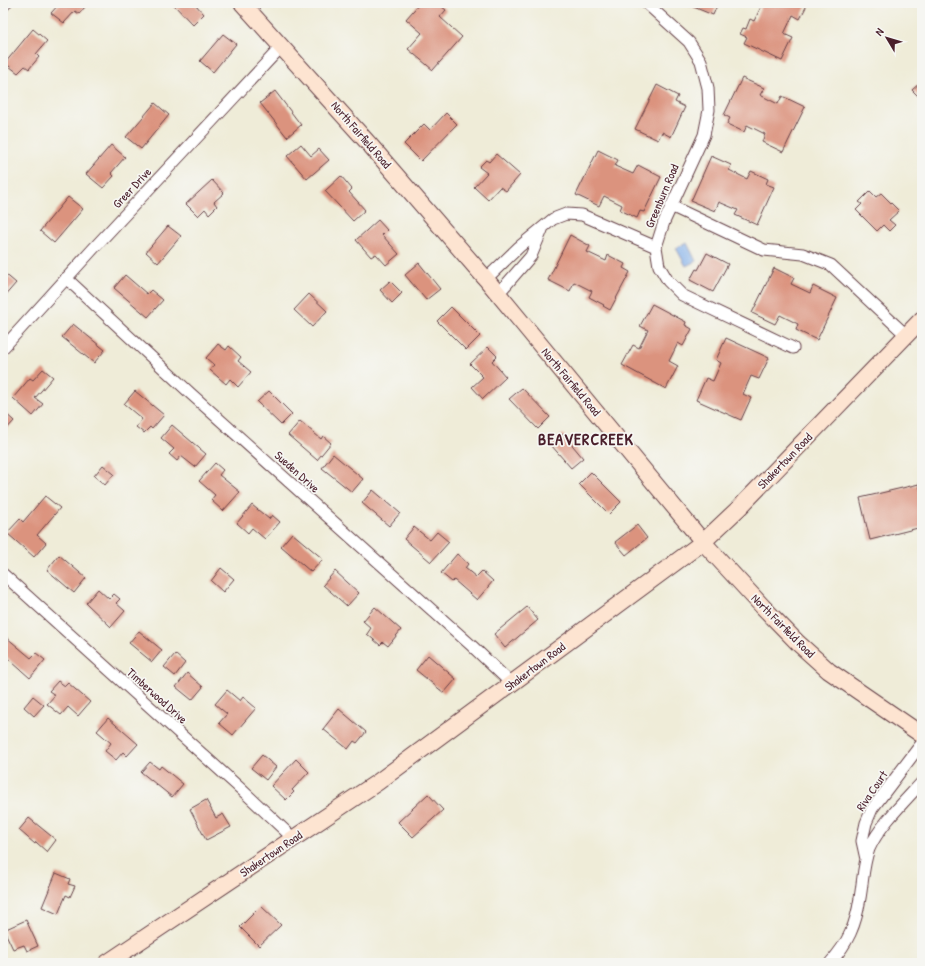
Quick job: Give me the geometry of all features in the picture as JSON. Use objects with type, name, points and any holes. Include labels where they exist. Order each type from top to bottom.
[{"type":"street","points":[[3,6],[6,3]]},
{"type":"street","name":"North Fairfield Road","points":[[242,3],[370,145],[486,279],[703,542],[763,607],[815,659],[922,735]]},
{"type":"street","name":"Greenburn Road","points":[[646,3],[689,42],[701,61],[708,88],[709,110],[704,135],[664,222],[656,247],[659,266],[668,281],[682,295],[793,348]]},
{"type":"street","name":"Greer Drive","points":[[3,348],[66,278],[282,46]]},
{"type":"street","points":[[671,206],[764,250],[804,254],[832,265],[906,335]]},
{"type":"street","points":[[486,279],[519,247],[553,219],[566,214],[582,215],[656,247]]},
{"type":"street","points":[[498,294],[531,256],[543,228]]},
{"type":"street","name":"Sueden Drive","points":[[66,278],[184,388],[472,646],[512,684]]},
{"type":"street","name":"Shakertown Road","points":[[107,963],[378,782],[703,542],[922,319]]},
{"type":"street","name":"Timberwood Drive","points":[[3,574],[242,790],[294,839]]},
{"type":"street","name":"Riva Court","points":[[866,859],[862,841],[866,823],[872,809],[922,743]]},
{"type":"street","name":"Riva Court","points":[[830,963],[841,951],[847,941],[857,918],[866,859],[869,849],[880,830],[922,782]]},
{"type":"water","points":[[687,243],[696,261],[686,266],[676,248]]},
{"type":"building","points":[[60,3],[80,3],[85,7],[79,14],[75,11],[64,23],[51,13]]},
{"type":"building","points":[[172,3],[194,3],[204,14],[193,25]]},
{"type":"building","points":[[420,3],[437,3],[446,10],[440,17],[462,37],[433,70],[408,49],[422,33],[406,19]]},
{"type":"building","points":[[684,3],[718,3],[713,15]]},
{"type":"building","points":[[763,3],[808,3],[800,19],[793,15],[784,34],[793,38],[782,61],[744,43],[747,37],[740,34],[743,28],[746,29],[750,19],[754,21]]},
{"type":"building","points":[[33,29],[47,41],[36,54],[39,57],[29,69],[25,66],[18,73],[5,63]]},
{"type":"building","points":[[223,34],[236,44],[213,72],[200,61]]},
{"type":"building","points":[[742,78],[764,88],[760,95],[778,104],[782,96],[805,107],[783,152],[762,142],[765,134],[747,125],[744,132],[727,124],[730,118],[724,115]]},
{"type":"building","points":[[922,81],[922,100],[912,90]]},
{"type":"building","points":[[657,85],[678,96],[675,102],[685,107],[671,137],[662,132],[658,140],[635,129]]},
{"type":"building","points":[[275,91],[301,125],[287,137],[260,103]]},
{"type":"building","points":[[155,103],[169,115],[141,149],[126,137]]},
{"type":"building","points":[[446,113],[457,124],[421,161],[404,144],[424,124],[430,130]]},
{"type":"building","points":[[301,144],[311,156],[319,149],[329,160],[307,179],[287,156]]},
{"type":"building","points":[[111,145],[125,157],[111,173],[114,176],[103,188],[86,174]]},
{"type":"building","points":[[598,150],[618,160],[615,166],[633,174],[638,165],[661,177],[644,212],[640,211],[637,218],[620,210],[622,205],[604,196],[599,206],[576,195]]},
{"type":"building","points":[[496,154],[520,175],[506,191],[500,187],[488,200],[474,187],[487,173],[479,167],[486,160],[489,162]]},
{"type":"building","points":[[711,156],[731,165],[729,170],[747,179],[751,171],[768,179],[766,184],[774,187],[757,225],[735,215],[738,210],[719,202],[715,211],[691,201]]},
{"type":"building","points":[[341,176],[352,189],[349,192],[365,210],[353,221],[325,191]]},
{"type":"building","points":[[212,180],[224,193],[214,202],[217,206],[209,214],[205,209],[198,216],[186,204]]},
{"type":"building","points":[[870,191],[876,197],[881,193],[899,211],[889,220],[895,225],[889,231],[883,225],[877,231],[856,210],[862,204],[859,202]]},
{"type":"building","points":[[68,197],[83,209],[54,243],[40,231]]},
{"type":"building","points":[[378,220],[387,230],[382,235],[399,254],[386,265],[376,254],[371,257],[356,240]]},
{"type":"building","points":[[168,226],[181,236],[158,263],[146,252]]},
{"type":"building","points":[[570,235],[590,246],[587,252],[606,261],[608,255],[625,264],[623,268],[630,272],[610,310],[589,297],[592,291],[574,282],[570,291],[548,280]]},
{"type":"building","points":[[707,253],[728,264],[713,292],[690,280],[696,269],[698,270]]},
{"type":"building","points":[[419,263],[440,289],[426,300],[405,275]]},
{"type":"building","points":[[774,268],[794,278],[791,284],[810,293],[813,286],[837,298],[817,340],[796,330],[798,324],[780,315],[775,324],[752,313]]},
{"type":"building","points":[[3,272],[16,283],[3,298]]},
{"type":"building","points":[[125,275],[147,294],[151,290],[163,300],[148,317],[114,288]]},
{"type":"building","points":[[390,281],[402,293],[392,303],[380,290]]},
{"type":"building","points":[[309,294],[327,311],[312,327],[294,310]]},
{"type":"building","points":[[652,304],[686,322],[685,325],[692,329],[683,346],[678,343],[669,361],[678,366],[666,389],[622,365],[633,345],[639,348],[648,330],[640,326]]},
{"type":"building","points":[[451,307],[480,336],[466,350],[437,321]]},
{"type":"building","points":[[73,324],[105,350],[94,363],[62,337]]},
{"type":"building","points":[[726,338],[769,358],[759,379],[751,376],[743,394],[751,398],[741,420],[696,400],[706,378],[713,381],[721,363],[716,360]]},
{"type":"building","points":[[218,344],[226,350],[229,346],[241,357],[238,361],[251,372],[238,387],[230,379],[226,384],[210,370],[214,365],[206,358]]},
{"type":"building","points":[[488,347],[497,356],[492,361],[506,377],[483,399],[472,387],[483,377],[470,364]]},
{"type":"building","points":[[43,369],[53,377],[35,398],[43,404],[33,416],[13,398],[30,378],[33,380]]},
{"type":"building","points":[[522,388],[550,417],[538,429],[509,399]]},
{"type":"building","points":[[135,391],[164,415],[152,429],[150,427],[144,433],[136,427],[142,419],[124,404]]},
{"type":"building","points":[[269,391],[292,414],[281,425],[257,402]]},
{"type":"building","points":[[3,411],[14,421],[3,433]]},
{"type":"building","points":[[300,421],[321,439],[323,436],[331,443],[317,460],[288,435]]},
{"type":"building","points":[[172,425],[206,454],[195,467],[181,456],[177,461],[169,454],[174,449],[161,438]]},
{"type":"building","points":[[563,434],[583,458],[571,468],[551,445]]},
{"type":"building","points":[[333,454],[363,479],[352,492],[322,468]]},
{"type":"building","points":[[215,463],[223,470],[219,475],[240,492],[223,511],[211,500],[215,495],[199,481]]},
{"type":"building","points":[[103,465],[114,474],[105,485],[94,476]]},
{"type":"building","points":[[591,472],[621,502],[609,514],[579,484]]},
{"type":"building","points":[[919,484],[922,496],[922,527],[870,540],[860,498]]},
{"type":"building","points":[[373,490],[400,513],[389,526],[362,503]]},
{"type":"building","points":[[45,496],[60,508],[37,535],[46,543],[34,557],[7,533],[20,519],[23,522]]},
{"type":"building","points":[[252,505],[269,519],[272,515],[280,522],[265,539],[252,528],[248,533],[237,523]]},
{"type":"building","points":[[637,525],[647,538],[626,555],[615,542]]},
{"type":"building","points":[[414,527],[430,540],[437,532],[449,542],[431,562],[404,539]]},
{"type":"building","points":[[292,533],[323,559],[311,572],[281,546]]},
{"type":"building","points":[[457,554],[468,564],[465,568],[476,577],[482,571],[493,581],[477,600],[454,580],[452,582],[441,573]]},
{"type":"building","points":[[59,555],[86,578],[74,593],[47,570]]},
{"type":"building","points":[[221,568],[234,579],[223,592],[211,581]]},
{"type":"building","points":[[335,571],[359,593],[347,606],[323,585]]},
{"type":"building","points":[[98,589],[109,599],[114,594],[120,599],[116,603],[125,611],[111,627],[86,603]]},
{"type":"building","points":[[375,607],[401,630],[388,646],[383,642],[380,645],[367,634],[371,628],[363,621]]},
{"type":"building","points":[[527,607],[538,620],[505,648],[494,634]]},
{"type":"building","points":[[139,631],[162,650],[152,662],[129,643]]},
{"type":"building","points":[[6,637],[31,658],[36,653],[45,660],[30,678],[3,654],[3,641]]},
{"type":"building","points":[[175,654],[185,663],[175,676],[164,667]]},
{"type":"building","points":[[428,655],[456,679],[444,693],[416,670]]},
{"type":"building","points":[[187,673],[203,687],[192,700],[176,687]]},
{"type":"building","points":[[58,681],[65,686],[68,683],[90,702],[78,716],[68,707],[61,715],[47,704],[55,695],[49,691]]},
{"type":"building","points":[[227,690],[240,701],[243,697],[256,708],[233,735],[219,723],[227,714],[215,704]]},
{"type":"building","points":[[33,696],[44,705],[34,716],[24,707]]},
{"type":"building","points":[[339,709],[366,732],[357,743],[354,741],[348,749],[323,729]]},
{"type":"building","points":[[108,718],[138,744],[127,756],[123,752],[116,760],[105,751],[111,743],[97,731]]},
{"type":"building","points":[[262,755],[276,767],[266,780],[251,768]]},
{"type":"building","points":[[296,759],[309,772],[292,790],[294,792],[286,800],[271,786]]},
{"type":"building","points":[[150,762],[159,769],[161,766],[183,784],[172,797],[141,772]]},
{"type":"building","points":[[428,794],[443,810],[413,837],[398,822]]},
{"type":"building","points":[[206,800],[216,818],[223,814],[231,827],[206,840],[190,809]]},
{"type":"building","points":[[29,818],[56,840],[47,852],[19,830]]},
{"type":"building","points":[[56,873],[70,879],[68,884],[75,886],[70,897],[66,895],[58,914],[42,907]]},
{"type":"building","points":[[261,906],[281,925],[259,946],[240,927]]},
{"type":"building","points":[[26,920],[38,946],[27,951],[24,945],[13,949],[4,930]]},
{"type":"district","name":"BEAVERCREEK","points":[[586,439]]}]
